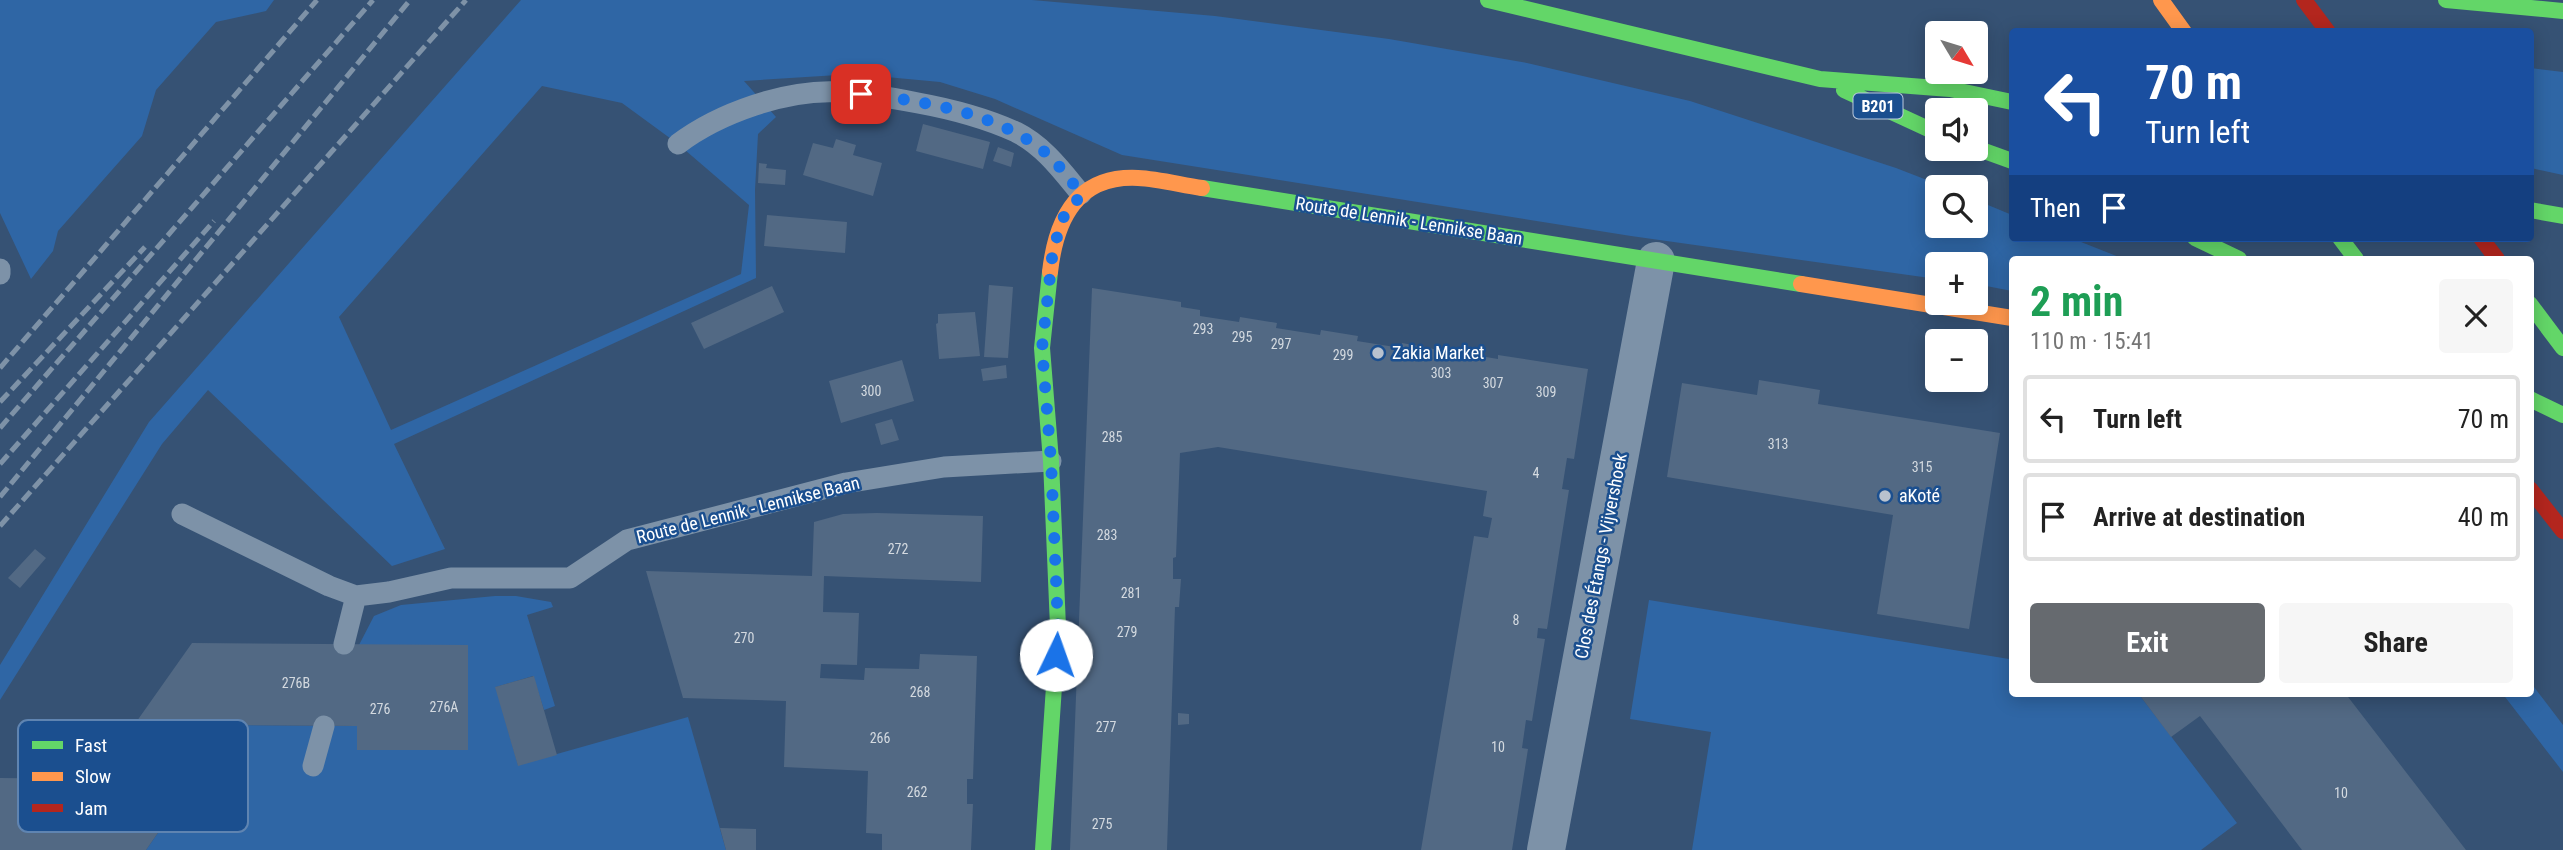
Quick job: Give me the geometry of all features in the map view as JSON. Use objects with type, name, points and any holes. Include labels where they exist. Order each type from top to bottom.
[{"type":"main road","points":[[1488,0],[1820,79],[1950,89],[2009,101]]},
{"type":"main road","points":[[2161,0],[2181,28]]},
{"type":"main road","points":[[2304,0],[2325,28]]},
{"type":"main road","points":[[2446,0],[2563,11]]},
{"type":"main road","name":"B201","points":[[1820,79],[1925,127]]},
{"type":"main road","points":[[1988,152],[2009,160]]},
{"type":"main road","name":"Route de Lennik - Lennikse Baan","points":[[1043,850],[1058,627],[1051,461],[1042,348],[1053,249],[1064,216],[1082,194],[1106,180],[1138,178],[2009,318]]},
{"type":"main road","points":[[2534,210],[2563,216]]},
{"type":"main road","points":[[2203,242],[2233,256]]},
{"type":"main road","points":[[2343,242],[2354,256]]},
{"type":"main road","points":[[2484,242],[2495,256]]},
{"type":"main road","points":[[2534,309],[2561,344]]},
{"type":"main road","points":[[2534,400],[2563,415]]},
{"type":"main road","points":[[2534,494],[2563,531]]},
{"type":"street","name":"Clos des Étangs - Vijvershoek","points":[[1546,850],[1656,261]]},
{"type":"street","points":[[2534,398],[2563,398]]},
{"type":"lane","points":[[678,144],[696,130],[765,102],[804,94],[836,92],[886,97],[953,109],[1017,132],[1048,154],[1082,194]]},
{"type":"lane","name":"Route de Lennik - Lennikse Baan","points":[[182,514],[329,586],[356,596],[389,592],[451,578],[570,578],[627,540],[846,483],[944,467],[1051,461]]},
{"type":"lane","points":[[344,644],[356,596]]},
{"type":"lane","points":[[313,766],[324,726]]},
{"type":"shaded area","points":[[0,0],[274,0],[266,11],[216,22],[156,90],[142,136],[58,231],[53,251],[31,279],[0,213]]},
{"type":"shaded area","points":[[521,0],[1032,0],[1215,16],[1389,39],[1527,63],[1690,101],[1896,168],[1925,179],[1925,238],[1988,238],[1988,205],[2009,214],[2009,242],[2081,242],[2116,256],[2009,256],[2009,290],[1988,286],[1988,252],[1925,252],[1925,277],[1631,236],[1122,155],[995,99],[940,82],[854,74],[744,81],[776,117],[758,134],[755,190],[756,278],[394,444],[445,549],[392,566],[208,390],[162,444],[0,700],[0,665],[149,422]],"holes":[[[542,86],[622,103],[678,144],[749,205],[741,274],[391,430],[339,317]]]},
{"type":"shaded area","points":[[2534,68],[2563,72],[2563,175],[2534,169]]},
{"type":"shaded area","points":[[495,596],[516,596],[551,602],[553,607],[527,615],[555,706],[544,710],[533,676],[496,687],[518,765],[688,717],[726,850],[146,850],[159,832],[248,832],[248,725],[357,726],[357,750],[468,750],[468,645],[359,645],[374,616],[401,605]]},
{"type":"shaded area","points":[[1649,600],[2009,659],[2009,697],[2141,697],[2237,823],[2201,850],[1692,850],[1711,732],[1630,719]]},
{"type":"shaded area","points":[[2534,687],[2563,725],[2563,772],[2505,697],[2534,697]]},
{"type":"building","points":[[923,124],[990,142],[983,169],[916,151]]},
{"type":"building","points":[[836,139],[856,145],[853,155],[882,163],[873,196],[803,175],[813,143],[833,148]]},
{"type":"building","points":[[998,147],[1014,153],[1011,167],[993,161]]},
{"type":"building","points":[[759,163],[767,164],[766,168],[786,170],[785,185],[758,183]]},
{"type":"building","points":[[767,215],[847,222],[845,253],[764,246]]},
{"type":"building","points":[[989,285],[1013,287],[1008,358],[984,357]]},
{"type":"building","points":[[772,286],[784,312],[704,349],[691,323]]},
{"type":"building","points":[[1092,288],[1181,302],[1181,307],[1200,310],[1200,316],[1239,322],[1240,317],[1277,323],[1276,328],[1320,335],[1321,330],[1358,336],[1357,341],[1401,348],[1402,343],[1439,350],[1438,355],[1479,361],[1480,356],[1498,359],[1498,355],[1588,369],[1574,459],[1567,458],[1562,489],[1569,490],[1547,629],[1538,628],[1537,638],[1545,639],[1532,721],[1526,720],[1522,748],[1528,749],[1512,850],[1421,850],[1474,536],[1488,538],[1492,518],[1483,516],[1487,491],[1218,447],[1180,453],[1173,579],[1181,579],[1179,607],[1175,607],[1167,850],[1070,850]]},
{"type":"building","points":[[975,312],[980,356],[939,359],[936,324],[938,314]]},
{"type":"building","points":[[902,360],[914,401],[841,423],[829,381]]},
{"type":"building","points":[[1006,365],[1007,378],[983,381],[981,369]]},
{"type":"building","name":"aKoté","points":[[1759,380],[1820,390],[1818,404],[2000,433],[1969,629],[1877,614],[1893,515],[1667,477],[1682,383],[1757,395]]},
{"type":"building","points":[[892,419],[899,440],[881,445],[875,424]]},
{"type":"building","points":[[843,514],[983,516],[981,582],[824,576],[823,612],[859,613],[857,665],[821,664],[820,678],[864,680],[865,668],[919,669],[920,654],[977,656],[973,779],[967,779],[967,804],[973,804],[971,850],[882,850],[882,834],[866,833],[868,771],[784,767],[786,701],[683,698],[646,571],[812,576],[814,522]]},
{"type":"building","points":[[35,549],[46,558],[20,588],[8,578]]},
{"type":"building","points":[[192,643],[468,645],[468,750],[357,750],[357,726],[248,725],[248,720],[138,720]]},
{"type":"building","points":[[534,676],[557,755],[518,766],[495,687]]},
{"type":"building","points":[[2141,697],[2348,697],[2466,850],[2302,850],[2200,716],[2171,737]]},
{"type":"building","points":[[1178,713],[1189,714],[1189,724],[1178,725]]},
{"type":"building","points":[[0,778],[18,778],[18,832],[159,832],[146,850],[0,850]]},
{"type":"building","points":[[720,828],[756,829],[756,850],[726,850]]},
{"type":"railway","points":[[0,368],[317,0]]},
{"type":"railway","points":[[0,428],[373,0]]},
{"type":"railway","points":[[0,497],[410,0]]},
{"type":"railway","points":[[0,526],[466,0]]},
{"type":"railway","points":[[0,464],[214,221]]},
{"type":"railway","points":[[0,402],[145,247]]},
{"type":"traffic: fast","points":[[1488,0],[1820,79],[1950,89],[2009,101]]},
{"type":"traffic: fast","points":[[2446,0],[2563,11]]},
{"type":"traffic: fast","points":[[1844,90],[1925,127]]},
{"type":"traffic: fast","points":[[1988,152],[2009,160]]},
{"type":"traffic: fast","points":[[1202,188],[1801,284]]},
{"type":"traffic: fast","points":[[2534,211],[2563,216]]},
{"type":"traffic: fast","points":[[2203,242],[2233,256]]},
{"type":"traffic: fast","points":[[2343,242],[2354,256]]},
{"type":"traffic: fast","points":[[1043,850],[1058,627],[1051,461],[1042,348],[1050,272]]},
{"type":"traffic: fast","points":[[2534,309],[2563,348]]},
{"type":"traffic: fast","points":[[2534,401],[2563,415]]},
{"type":"traffic: slow","points":[[2161,0],[2181,28]]},
{"type":"traffic: slow","points":[[1050,272],[1064,218],[1085,192],[1099,184],[1117,179],[1138,178],[1202,188]]},
{"type":"traffic: slow","points":[[1801,284],[2009,318]]},
{"type":"traffic: jam","points":[[2304,0],[2325,28]]},
{"type":"traffic: jam","points":[[2484,242],[2495,256]]},
{"type":"traffic: jam","points":[[2534,494],[2563,531]]},
{"type":"place","name":"Zakia Market","points":[[1378,353]]},
{"type":"place","name":"aKoté","points":[[1885,496]]},
{"type":"route","points":[[861,94],[953,109],[1017,132],[1048,154],[1082,194],[1064,216],[1053,249],[1042,348],[1051,461],[1058,627],[1056,655]]}]
